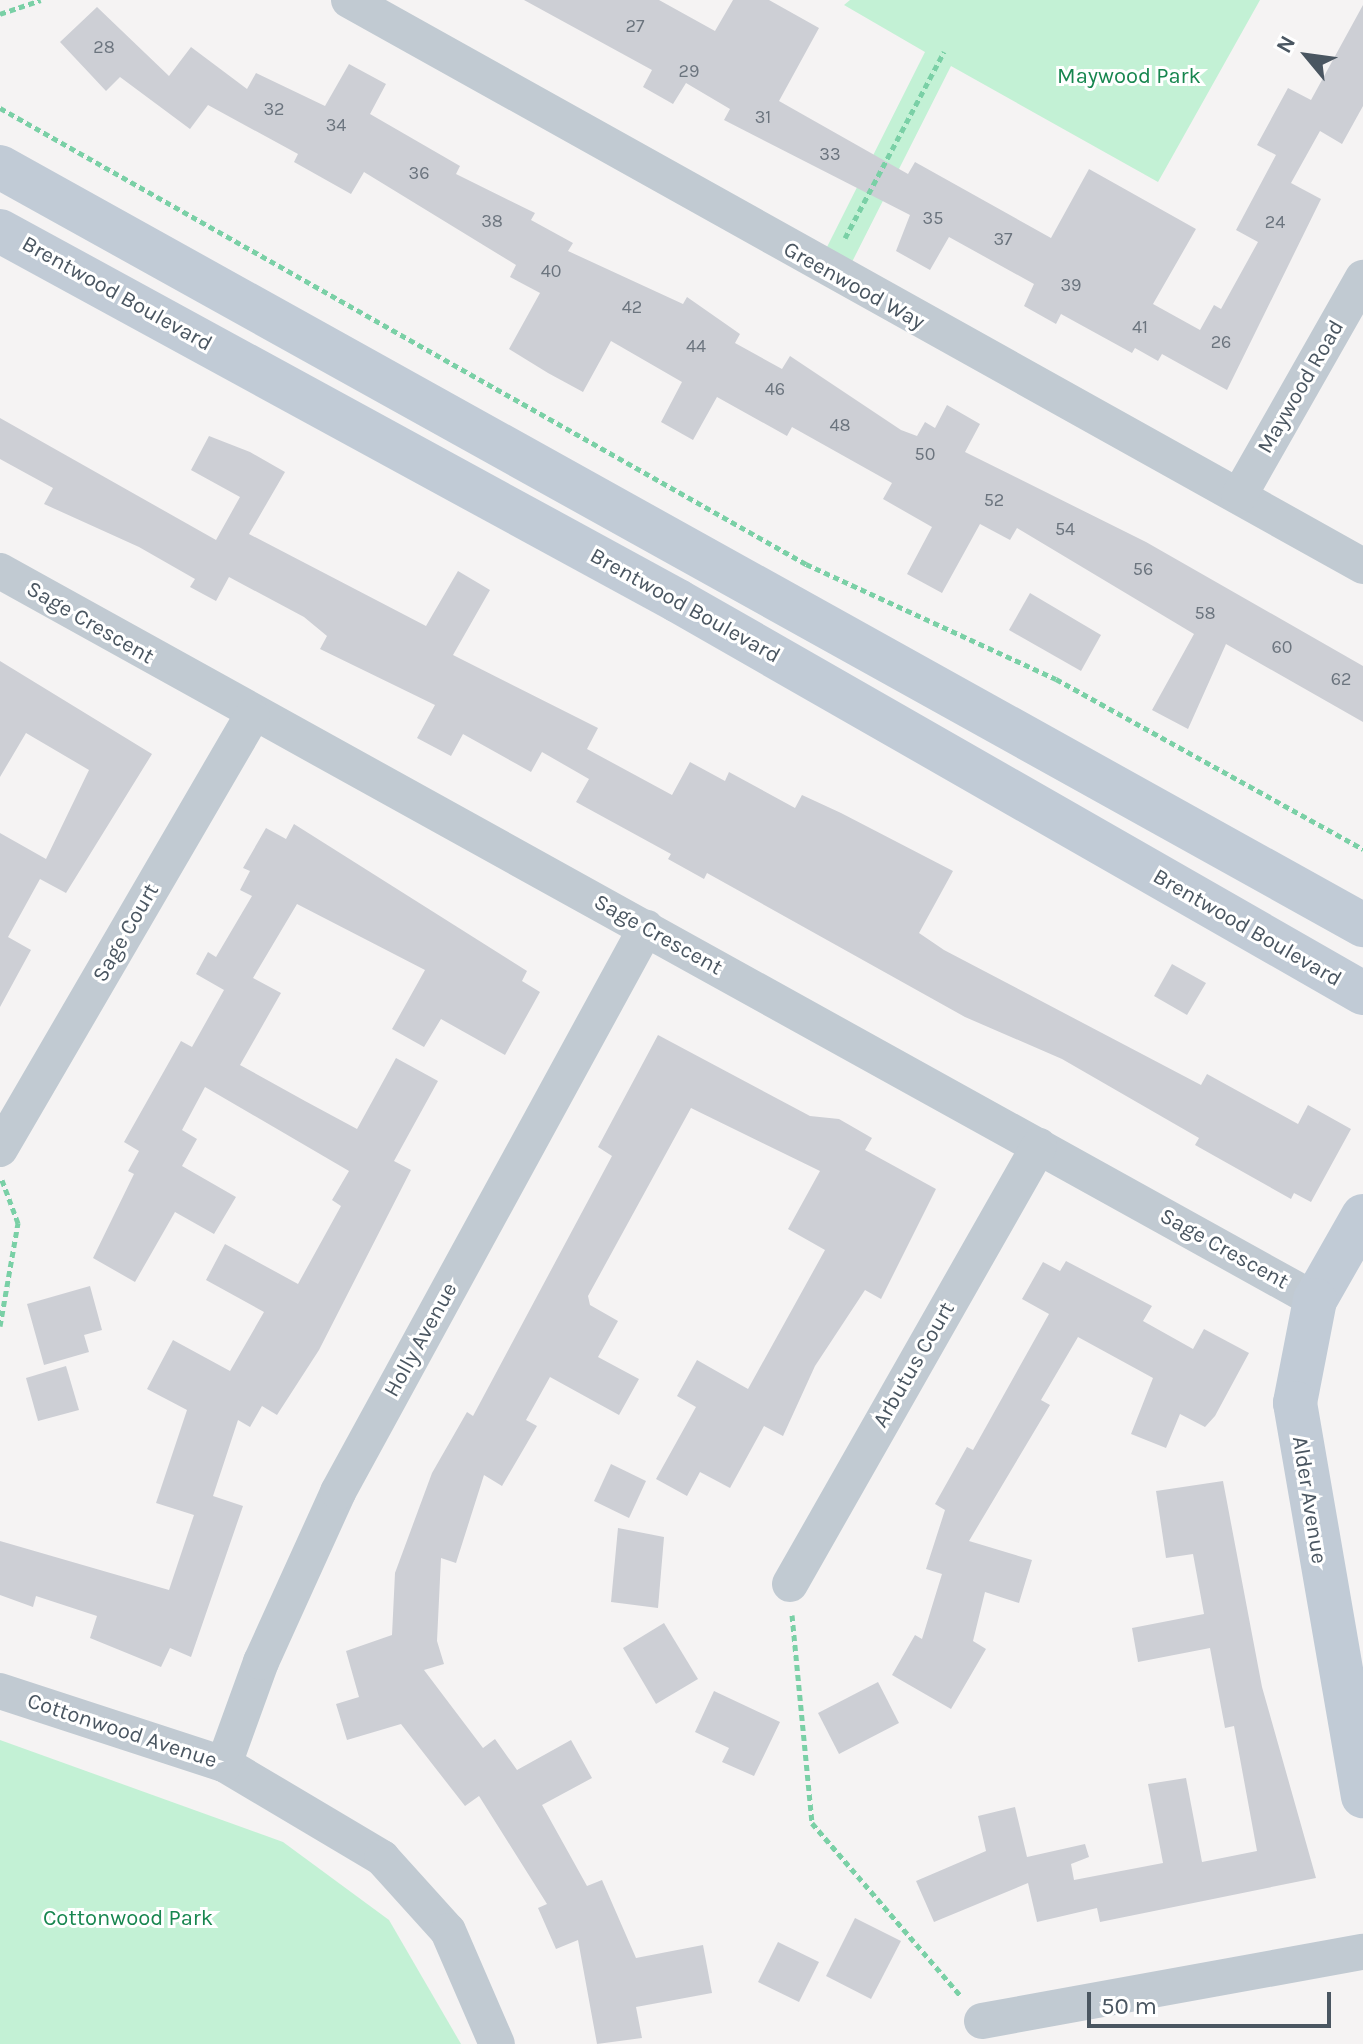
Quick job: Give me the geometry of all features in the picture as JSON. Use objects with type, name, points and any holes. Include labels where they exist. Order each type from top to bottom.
[{"type":"main road","points":[[0,167],[1363,925]]},
{"type":"main road","name":"Brentwood Boulevard","points":[[0,231],[678,601],[1363,993]]},
{"type":"main road","points":[[1297,887],[1363,896]]},
{"type":"main road","points":[[1274,944],[1363,1017]]},
{"type":"main road","name":"Alder Avenue","points":[[1363,1216],[1315,1300],[1301,1355],[1298,1432],[1363,1796]]},
{"type":"street","name":"Greenwood Way","points":[[349,0],[827,272],[1363,566]]},
{"type":"street","name":"Maywood Road","points":[[1239,496],[1363,278]]},
{"type":"street","name":"Sage Crescent","points":[[0,571],[252,716],[646,928],[1315,1300]]},
{"type":"street","name":"Sage Court","points":[[0,1149],[252,716]]},
{"type":"street","name":"Holly Avenue","points":[[224,1764],[338,1492],[646,928]]},
{"type":"street","name":"Arbutus Court","points":[[790,1584],[1039,1146]]},
{"type":"street","name":"Cottonwood Avenue","points":[[0,1691],[224,1764],[382,1858],[448,1931],[497,2044]]},
{"type":"street","points":[[982,2021],[1363,1952]]},
{"type":"path","points":[[0,14],[41,0]]},
{"type":"path","points":[[827,272],[944,52]]},
{"type":"path","points":[[0,108],[806,564],[1056,679],[1363,849]]},
{"type":"path","points":[[0,1175],[18,1223],[0,1326]]},
{"type":"path","points":[[790,1584],[812,1823],[982,2021]]},
{"type":"green space","name":"Maywood Park","points":[[850,0],[1260,0],[1158,182],[951,66],[852,262],[827,247],[925,52],[844,5]]},
{"type":"green space","name":"Cottonwood Park","points":[[0,1740],[283,1842],[389,1920],[461,2044],[0,2044]]},
{"type":"building","points":[[524,0],[659,0],[715,31],[733,0],[769,0],[819,28],[779,101],[908,174],[915,162],[1051,238],[1089,169],[1196,229],[1153,304],[1200,330],[1214,305],[1221,309],[1258,242],[1236,230],[1276,155],[1257,145],[1288,88],[1311,100],[1363,5],[1363,106],[1342,144],[1320,131],[1291,183],[1321,199],[1227,390],[1162,354],[1158,361],[1135,348],[1132,353],[1061,314],[1056,324],[1024,306],[1034,284],[949,237],[930,270],[896,251],[910,215],[724,120],[730,109],[686,83],[673,104],[643,87],[652,70]]},
{"type":"building","points":[[97,7],[169,76],[191,47],[247,89],[256,73],[325,106],[349,64],[386,84],[370,114],[460,166],[456,174],[535,213],[531,220],[573,243],[568,251],[683,304],[687,297],[740,334],[735,343],[782,369],[790,356],[901,430],[917,436],[925,422],[935,428],[947,405],[980,424],[965,452],[1146,542],[1363,666],[1363,722],[1226,644],[1188,729],[1152,710],[1194,634],[1017,528],[1010,540],[980,524],[942,593],[907,574],[932,527],[883,499],[892,483],[792,427],[787,436],[717,397],[693,440],[661,422],[682,382],[611,341],[583,392],[548,373],[509,349],[540,293],[510,277],[516,265],[364,172],[351,194],[294,162],[298,154],[208,105],[190,129],[120,77],[106,91],[60,42]]},
{"type":"building","points":[[0,418],[216,540],[240,497],[191,470],[209,436],[250,452],[285,472],[249,534],[426,626],[458,571],[490,590],[453,655],[598,728],[587,749],[672,795],[690,762],[725,781],[729,772],[795,808],[802,795],[841,813],[953,871],[919,933],[944,950],[1201,1085],[1207,1074],[1298,1124],[1308,1105],[1351,1129],[1311,1202],[1294,1193],[1291,1199],[1195,1145],[1199,1138],[1062,1059],[965,1017],[707,873],[704,879],[668,859],[671,854],[576,802],[589,779],[542,752],[531,772],[463,734],[451,756],[417,738],[435,705],[320,649],[327,636],[304,617],[229,577],[216,601],[190,587],[195,579],[139,547],[44,504],[53,488],[0,459]]},
{"type":"building","points":[[1030,593],[1101,635],[1081,671],[1009,630]]},
{"type":"building","points":[[0,661],[152,754],[66,893],[40,879],[8,937],[31,950],[0,1007],[0,833],[46,859],[89,770],[26,733],[0,777]]},
{"type":"building","points":[[294,824],[527,971],[522,981],[540,992],[505,1055],[441,1019],[424,1047],[392,1029],[425,970],[297,904],[253,978],[281,993],[240,1065],[357,1129],[396,1058],[438,1081],[394,1161],[411,1170],[319,1350],[277,1415],[262,1406],[250,1427],[238,1420],[213,1496],[243,1506],[191,1657],[170,1648],[161,1667],[90,1638],[97,1616],[36,1596],[33,1607],[0,1595],[0,1541],[169,1590],[194,1515],[156,1503],[187,1410],[147,1389],[173,1340],[230,1371],[264,1312],[206,1280],[225,1244],[298,1284],[341,1206],[332,1200],[349,1171],[205,1087],[182,1130],[197,1139],[182,1166],[236,1197],[214,1234],[175,1212],[135,1282],[93,1258],[134,1174],[128,1171],[139,1151],[124,1142],[181,1041],[192,1047],[224,990],[196,974],[208,952],[216,957],[252,896],[240,890],[250,871],[243,868],[266,828],[286,839]]},
{"type":"building","points":[[1172,964],[1206,983],[1187,1015],[1154,996]]},
{"type":"building","points":[[658,1035],[810,1116],[839,1119],[872,1138],[865,1150],[936,1189],[881,1299],[865,1290],[815,1366],[783,1436],[764,1426],[730,1488],[700,1472],[687,1496],[656,1479],[696,1407],[677,1396],[697,1360],[748,1389],[825,1250],[788,1229],[820,1171],[691,1108],[588,1296],[590,1305],[618,1321],[598,1357],[639,1379],[619,1415],[550,1377],[526,1420],[537,1426],[502,1486],[484,1475],[456,1563],[441,1558],[437,1641],[444,1664],[424,1670],[483,1748],[495,1739],[517,1770],[571,1740],[592,1778],[542,1805],[587,1886],[602,1880],[636,1958],[703,1945],[712,1993],[636,2007],[642,2038],[597,2044],[578,1940],[556,1949],[538,1908],[547,1904],[479,1796],[465,1806],[401,1724],[347,1740],[336,1704],[359,1697],[346,1651],[392,1635],[395,1573],[432,1473],[467,1412],[473,1416],[612,1156],[598,1147]]},
{"type":"building","points":[[1066,1261],[1152,1306],[1143,1321],[1193,1349],[1204,1329],[1249,1353],[1215,1416],[1205,1427],[1180,1414],[1166,1448],[1131,1434],[1153,1378],[1078,1337],[1041,1400],[1050,1405],[969,1541],[1032,1560],[1019,1603],[985,1592],[973,1641],[986,1649],[951,1709],[892,1675],[915,1635],[922,1639],[942,1574],[926,1569],[945,1510],[935,1504],[967,1447],[973,1450],[1049,1314],[1022,1299],[1043,1262],[1060,1271]]},
{"type":"building","points":[[90,1286],[102,1330],[84,1335],[89,1352],[44,1365],[27,1304]]},
{"type":"building","points":[[66,1366],[79,1410],[38,1421],[26,1378]]},
{"type":"building","points":[[611,1464],[646,1481],[629,1518],[594,1501]]},
{"type":"building","points":[[1223,1481],[1262,1687],[1316,1878],[1100,1922],[1097,1908],[1037,1922],[1028,1883],[934,1922],[916,1881],[986,1851],[978,1816],[1015,1807],[1027,1857],[1085,1844],[1089,1857],[1071,1864],[1074,1880],[1163,1863],[1148,1784],[1186,1778],[1202,1862],[1257,1851],[1234,1726],[1225,1728],[1210,1648],[1138,1662],[1132,1628],[1204,1614],[1193,1554],[1166,1558],[1156,1491]]},
{"type":"building","points":[[618,1528],[664,1537],[658,1608],[611,1602]]},
{"type":"building","points":[[664,1623],[698,1679],[656,1704],[623,1648]]},
{"type":"building","points":[[878,1682],[899,1723],[839,1754],[818,1713]]},
{"type":"building","points":[[714,1691],[780,1722],[754,1776],[722,1762],[729,1748],[695,1732]]},
{"type":"building","points":[[855,1918],[901,1941],[871,1999],[826,1976]]},
{"type":"building","points":[[778,1942],[819,1962],[799,2002],[758,1982]]}]
